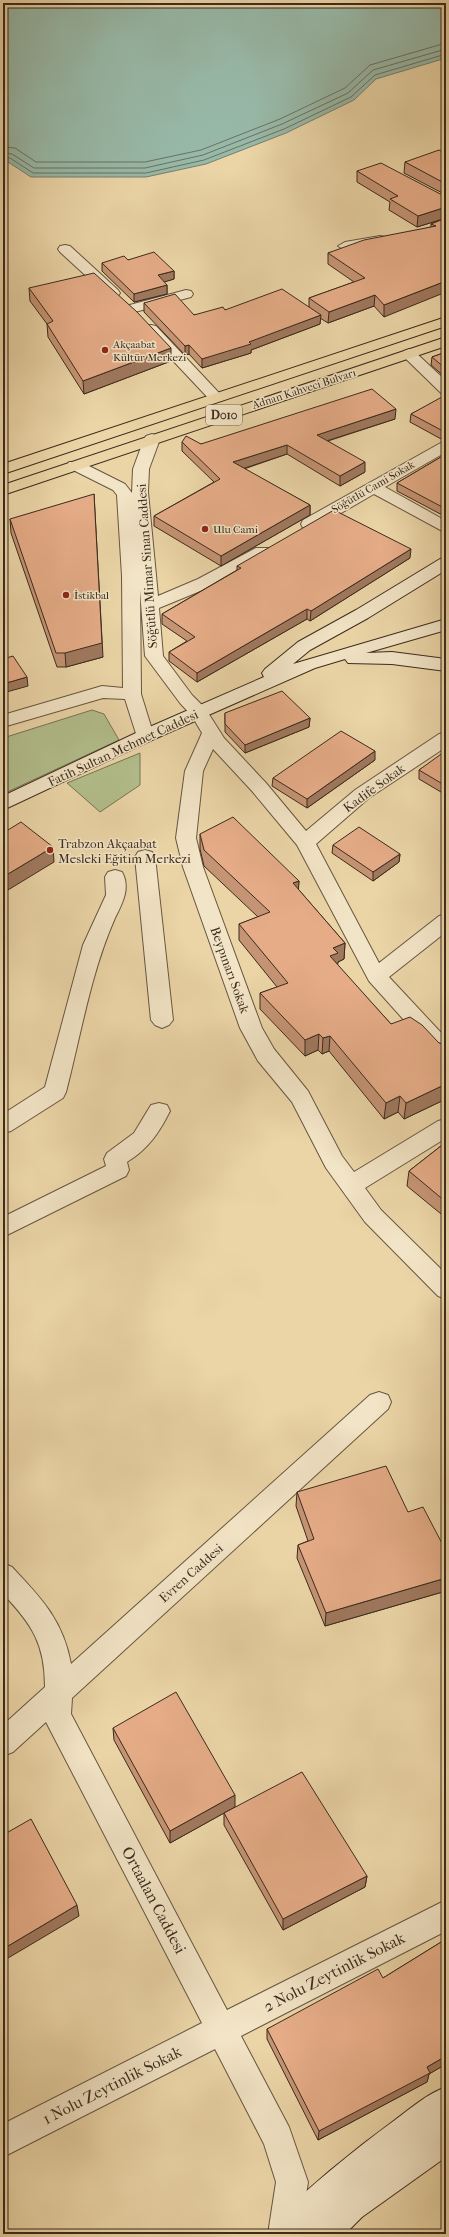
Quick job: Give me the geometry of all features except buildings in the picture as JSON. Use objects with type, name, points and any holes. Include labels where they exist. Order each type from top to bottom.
[{"type":"highway","name":"Adnan Kahveci Bulvarı","points":[[3,469],[446,321]]},
{"type":"highway","name":"Adnan Kahveci Bulvarı","points":[[3,490],[446,342]]},
{"type":"street","points":[[345,246],[396,237]]},
{"type":"street","points":[[65,249],[131,309],[216,398]]},
{"type":"street","points":[[131,309],[186,294]]},
{"type":"street","points":[[409,354],[446,390]]},
{"type":"street","name":"Söğütlü Mimar Sinan Caddesi","points":[[152,439],[141,469],[140,492],[154,656],[186,699],[199,712],[217,742],[259,786],[305,842],[376,976],[446,1052]]},
{"type":"street","name":"Söğütlü Cami Sokak","points":[[293,534],[446,445]]},
{"type":"street","name":"Söğütlü Mimar Sinan Caddesi","points":[[75,465],[119,487],[125,495],[131,576],[132,694],[145,736]]},
{"type":"street","points":[[374,487],[446,528]]},
{"type":"street","points":[[150,605],[204,583],[273,545]]},
{"type":"street","name":"Fatih Sultan Mehmet Caddesi","points":[[245,694],[304,646],[375,606],[446,563]]},
{"type":"street","name":"Fatih Sultan Mehmet Caddesi","points":[[3,804],[145,736],[199,712],[245,694],[277,678],[336,656],[446,624]]},
{"type":"street","name":"Fatih Sultan Mehmet Caddesi","points":[[277,678],[359,658],[392,658],[446,665]]},
{"type":"street","points":[[3,722],[102,692],[132,694]]},
{"type":"street","name":"Beypınarı Sokak","points":[[211,733],[194,771],[186,838],[194,867],[251,1028],[266,1055],[300,1097],[334,1162],[373,1216],[446,1289]]},
{"type":"street","name":"Kadife Sokak","points":[[305,842],[362,794],[446,738]]},
{"type":"street","points":[[145,857],[162,1020]]},
{"type":"street","points":[[3,1125],[55,1092],[93,945],[116,895],[115,877]]},
{"type":"street","points":[[376,976],[446,921]]},
{"type":"street","points":[[3,1228],[118,1170],[115,1159],[133,1148],[148,1134],[159,1111]]},
{"type":"street","points":[[351,1185],[446,1127]]},
{"type":"street","name":"Evren Caddesi","points":[[3,1743],[379,1402]]},
{"type":"street","name":"Ortaalan Caddesi","points":[[3,1576],[41,1619],[56,1648],[60,1690],[57,1715],[278,2138],[292,2182],[284,2234]]},
{"type":"street","name":"2 Nolu Zeytinlik Sokak","points":[[222,2030],[446,1915]]},
{"type":"street","name":"1 Nolu Zeytinlik Sokak","points":[[3,2141],[222,2030]]},
{"type":"street","points":[[284,2234],[332,2187],[382,2147],[446,2102]]},
{"type":"street","points":[[322,2234],[351,2206],[446,2138]]},
{"type":"green space","points":[[92,710],[104,714],[119,740],[3,794],[3,738]]},
{"type":"green space","points":[[140,753],[140,785],[100,812],[67,783]]},
{"type":"water","points":[[3,3],[446,3],[446,58],[376,79],[354,100],[286,133],[206,164],[146,177],[31,177],[8,162],[3,162]]},
{"type":"place","name":"Akçaabat Kültür Merkezi","points":[[105,350]]},
{"type":"place","name":"Ulu Cami","points":[[205,529]]},
{"type":"place","name":"İstikbal","points":[[66,595]]},
{"type":"place","name":"Trabzon Akçaabat Mesleki Eğitim Merkezi","points":[[50,850]]}]
